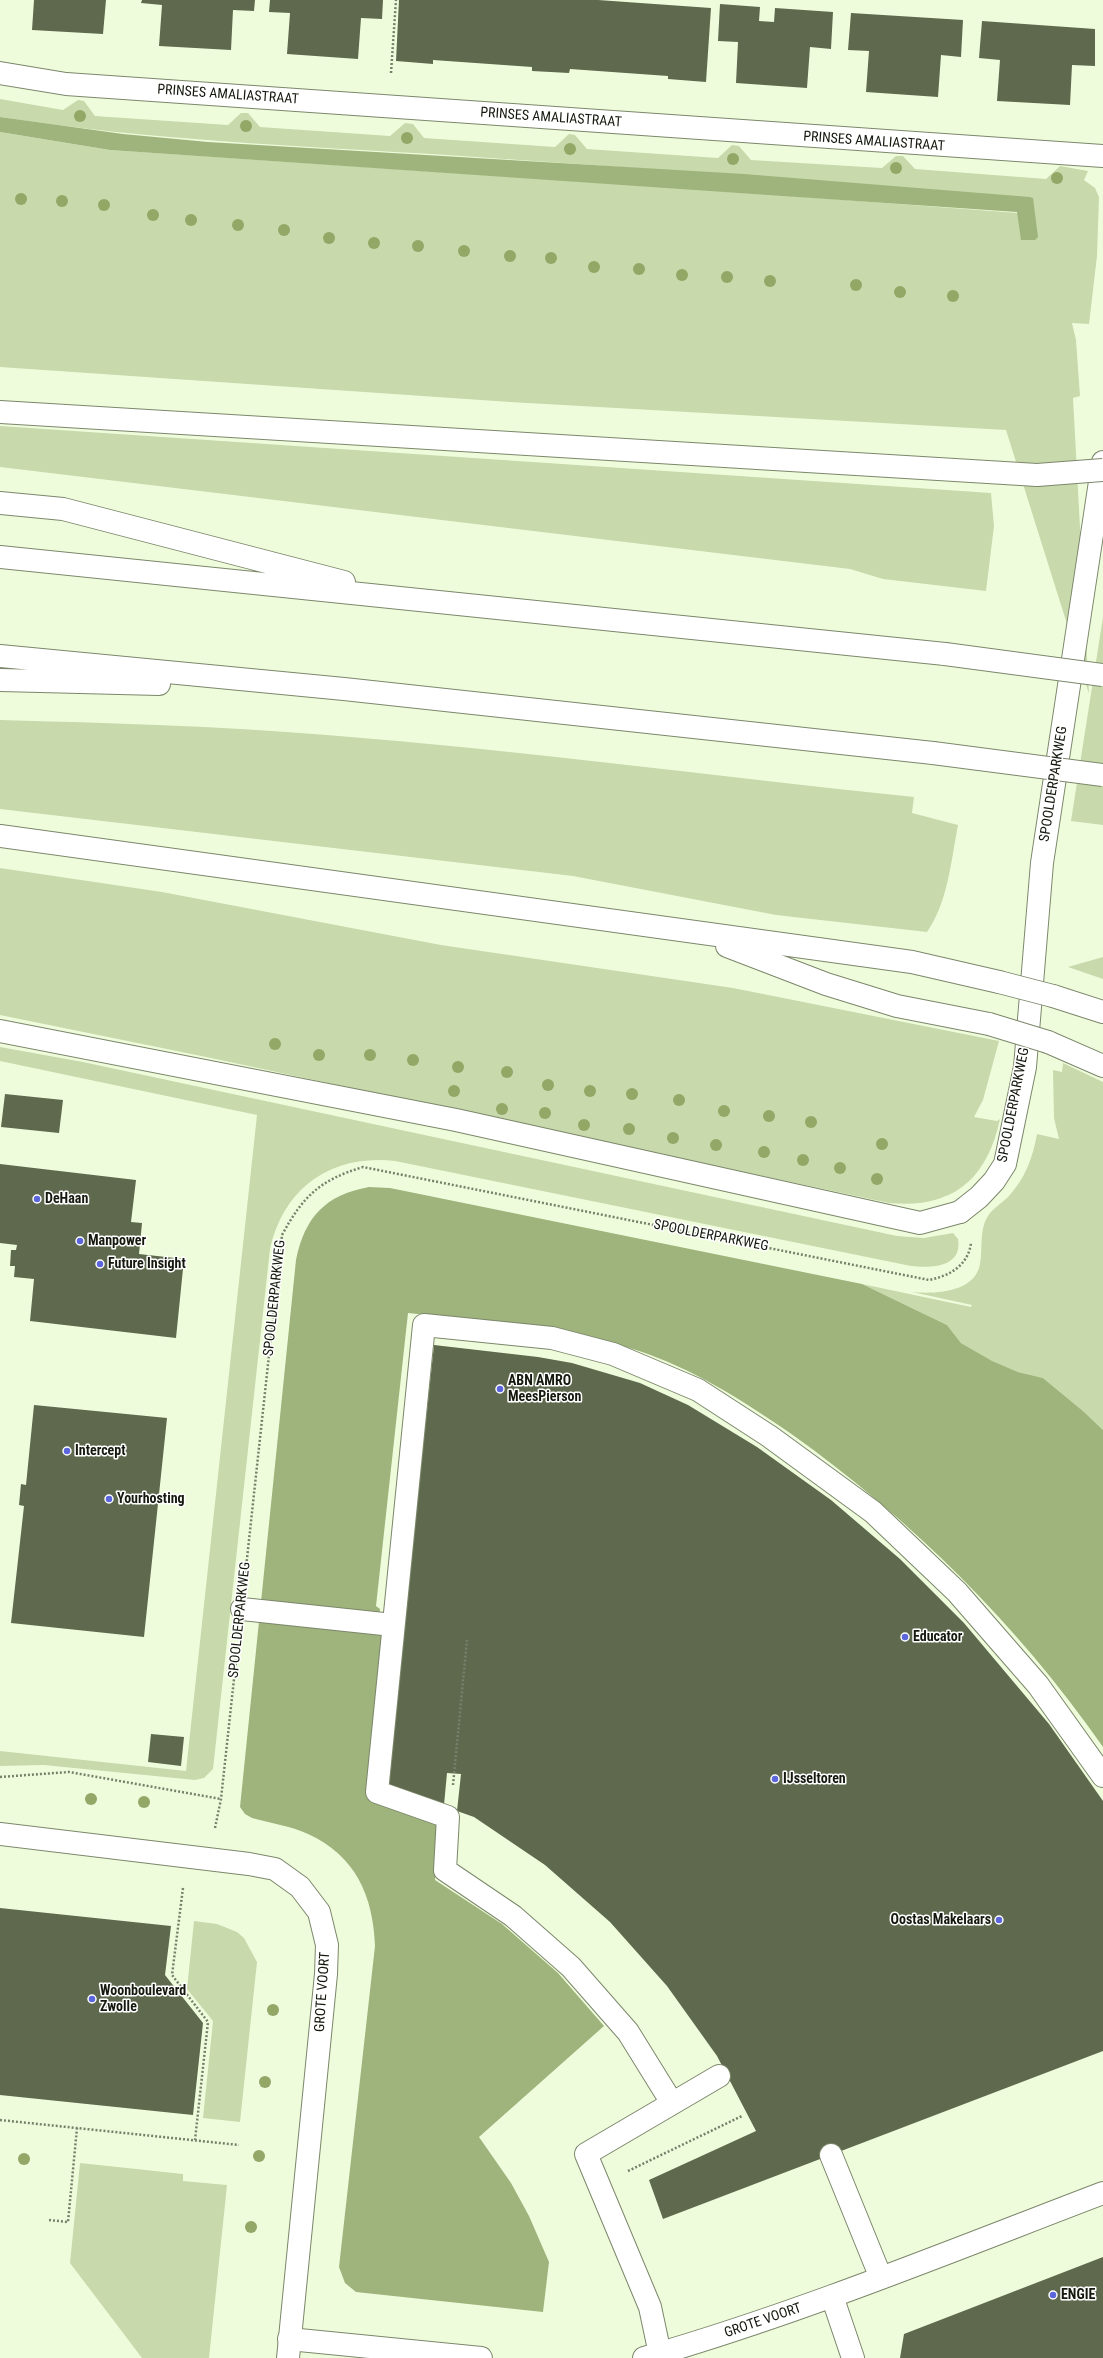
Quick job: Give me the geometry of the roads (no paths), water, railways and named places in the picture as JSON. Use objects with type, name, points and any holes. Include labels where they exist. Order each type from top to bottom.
[{"type":"main road","name":"PRINSES AMALIASTRAAT","points":[[0,72],[66,84],[988,150],[1103,156]]},
{"type":"main road","points":[[0,412],[1037,475],[1103,470]]},
{"type":"main road","name":"SPOOLDERPARKWEG","points":[[0,1030],[456,1120],[920,1223],[960,1212],[984,1192],[1005,1164],[1025,1067],[1042,863],[1103,462]]},
{"type":"main road","points":[[0,503],[63,509],[417,600]]},
{"type":"main road","points":[[0,557],[945,654],[1103,675]]},
{"type":"main road","points":[[0,656],[344,689],[933,753],[1103,775]]},
{"type":"main road","points":[[0,680],[344,689]]},
{"type":"main road","points":[[0,836],[692,933],[912,962],[1053,996],[1103,1012]]},
{"type":"main road","points":[[692,933],[826,984],[897,1006],[988,1024],[1048,1042],[1103,1066]]},
{"type":"main road","points":[[672,2103],[628,2032],[571,1967],[513,1916],[445,1870],[448,1817],[376,1792],[387,1624],[424,1325],[552,1338],[613,1354],[698,1390],[769,1436],[873,1512],[957,1592],[1038,1685],[1103,1776]]},
{"type":"main road","points":[[248,1610],[387,1624]]},
{"type":"main road","name":"GROTE VOORT","points":[[0,1834],[209,1859],[275,1869],[300,1887],[319,1912],[327,1945],[326,1974],[288,2349],[481,2358]]},
{"type":"main road","points":[[652,2356],[650,2307],[586,2154],[719,2076]]},
{"type":"main road","points":[[831,2155],[881,2278]]},
{"type":"main road","name":"GROTE VOORT","points":[[652,2356],[724,2335],[832,2296],[1103,2193]]},
{"type":"main road","points":[[832,2296],[853,2358]]},
{"type":"place","name":"DeHaan","points":[[37,1199]]},
{"type":"place","name":"Manpower","points":[[80,1241]]},
{"type":"place","name":"Future Insight","points":[[100,1264]]},
{"type":"place","name":"ABN AMRO MeesPierson","points":[[500,1389]]},
{"type":"place","name":"Intercept","points":[[67,1451]]},
{"type":"place","name":"Yourhosting","points":[[109,1499]]},
{"type":"place","name":"Educator","points":[[905,1637]]},
{"type":"place","name":"IJsseltoren","points":[[775,1779]]},
{"type":"place","name":"Oostas Makelaars","points":[[999,1920]]},
{"type":"place","name":"Woonboulevard Zwolle","points":[[92,1999]]},
{"type":"place","name":"ENGIE","points":[[1053,2295]]}]
